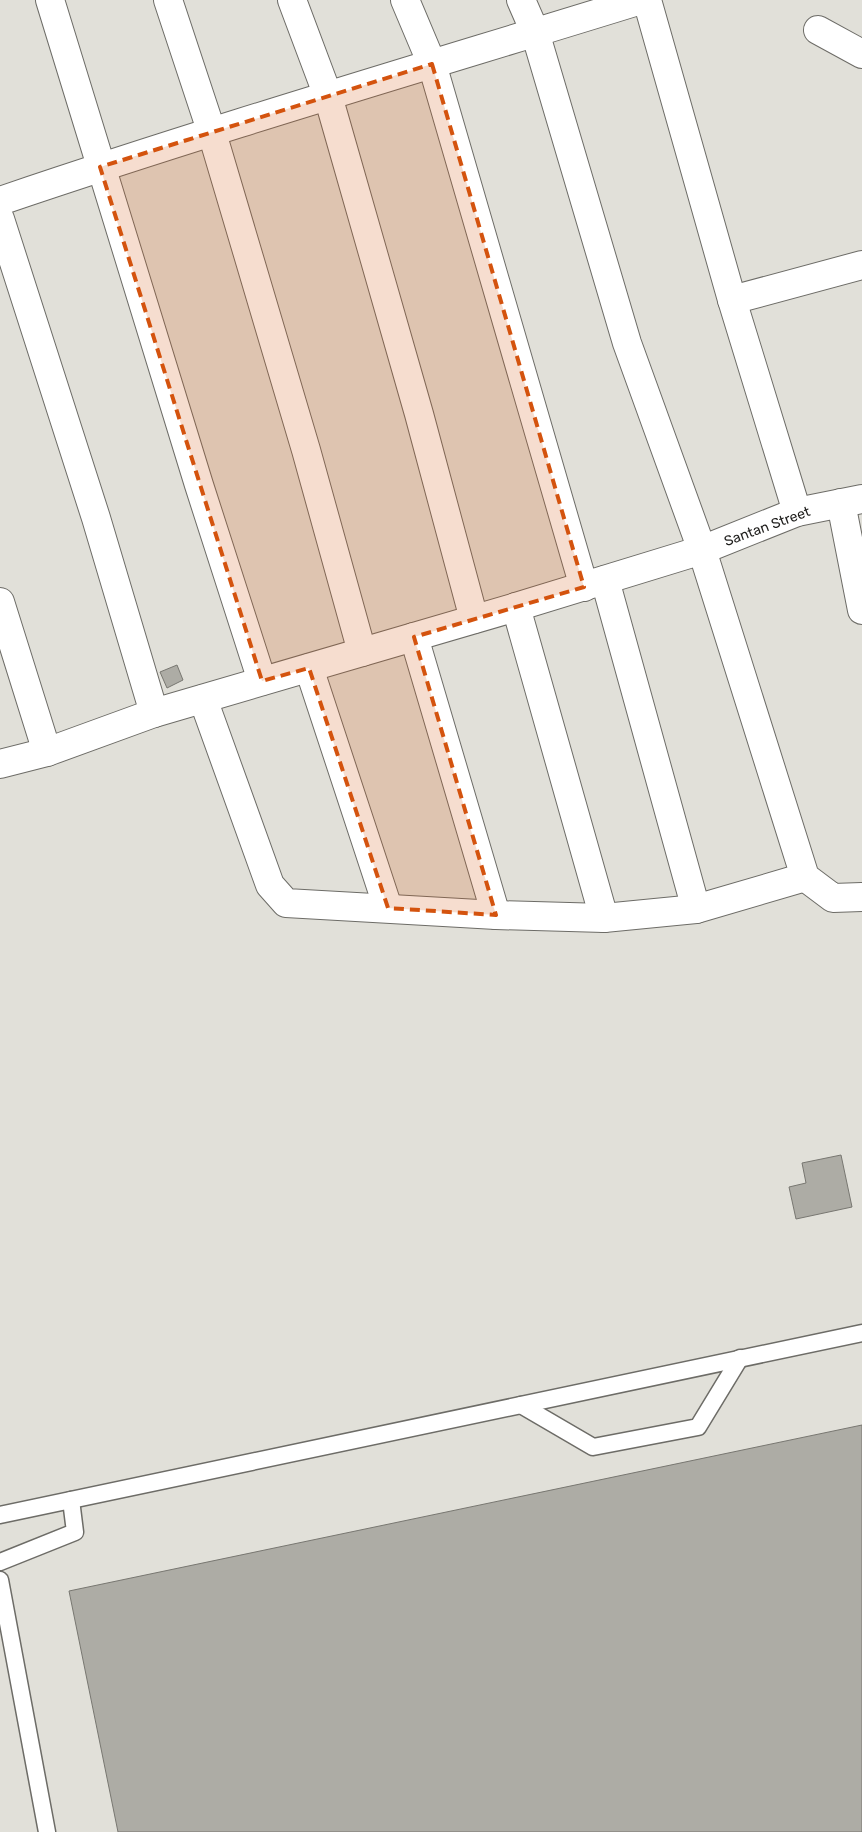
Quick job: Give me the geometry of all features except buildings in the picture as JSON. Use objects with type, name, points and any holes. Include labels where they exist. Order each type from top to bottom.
[{"type":"street","points":[[50,0],[100,167],[262,681]]},
{"type":"street","points":[[168,0],[212,132],[306,450],[362,652]]},
{"type":"street","points":[[292,0],[328,96],[419,414],[474,619]]},
{"type":"street","points":[[405,0],[432,64],[696,909]]},
{"type":"street","points":[[521,0],[535,32],[628,343],[702,550],[805,877],[833,898],[862,897]]},
{"type":"street","points":[[0,201],[100,167],[641,0]]},
{"type":"street","points":[[646,0],[732,300],[797,512]]},
{"type":"street","points":[[818,30],[862,54]]},
{"type":"street","points":[[0,219],[96,518],[154,713]]},
{"type":"street","points":[[732,300],[862,265]]},
{"type":"street","points":[[851,501],[862,610]]},
{"type":"street","name":"Santan Street","points":[[0,764],[47,752],[154,713],[203,698],[516,607],[702,550],[797,512],[851,501]]},
{"type":"street","points":[[0,602],[47,752]]},
{"type":"street","points":[[516,607],[604,918]]},
{"type":"street","points":[[414,637],[496,915]]},
{"type":"street","points":[[309,668],[388,908]]},
{"type":"street","points":[[203,698],[270,885],[286,903],[496,915],[604,918],[696,909],[805,877]]},
{"type":"lane","points":[[0,1515],[862,1332]]},
{"type":"lane","points":[[521,1405],[593,1447],[698,1427],[740,1358]]},
{"type":"lane","points":[[0,1562],[75,1532],[72,1500]]},
{"type":"lane","points":[[0,1580],[47,1832]]},
{"type":"highlighted area","points":[[432,64],[584,587],[414,637],[496,915],[388,908],[309,668],[262,681],[100,167]]}]
